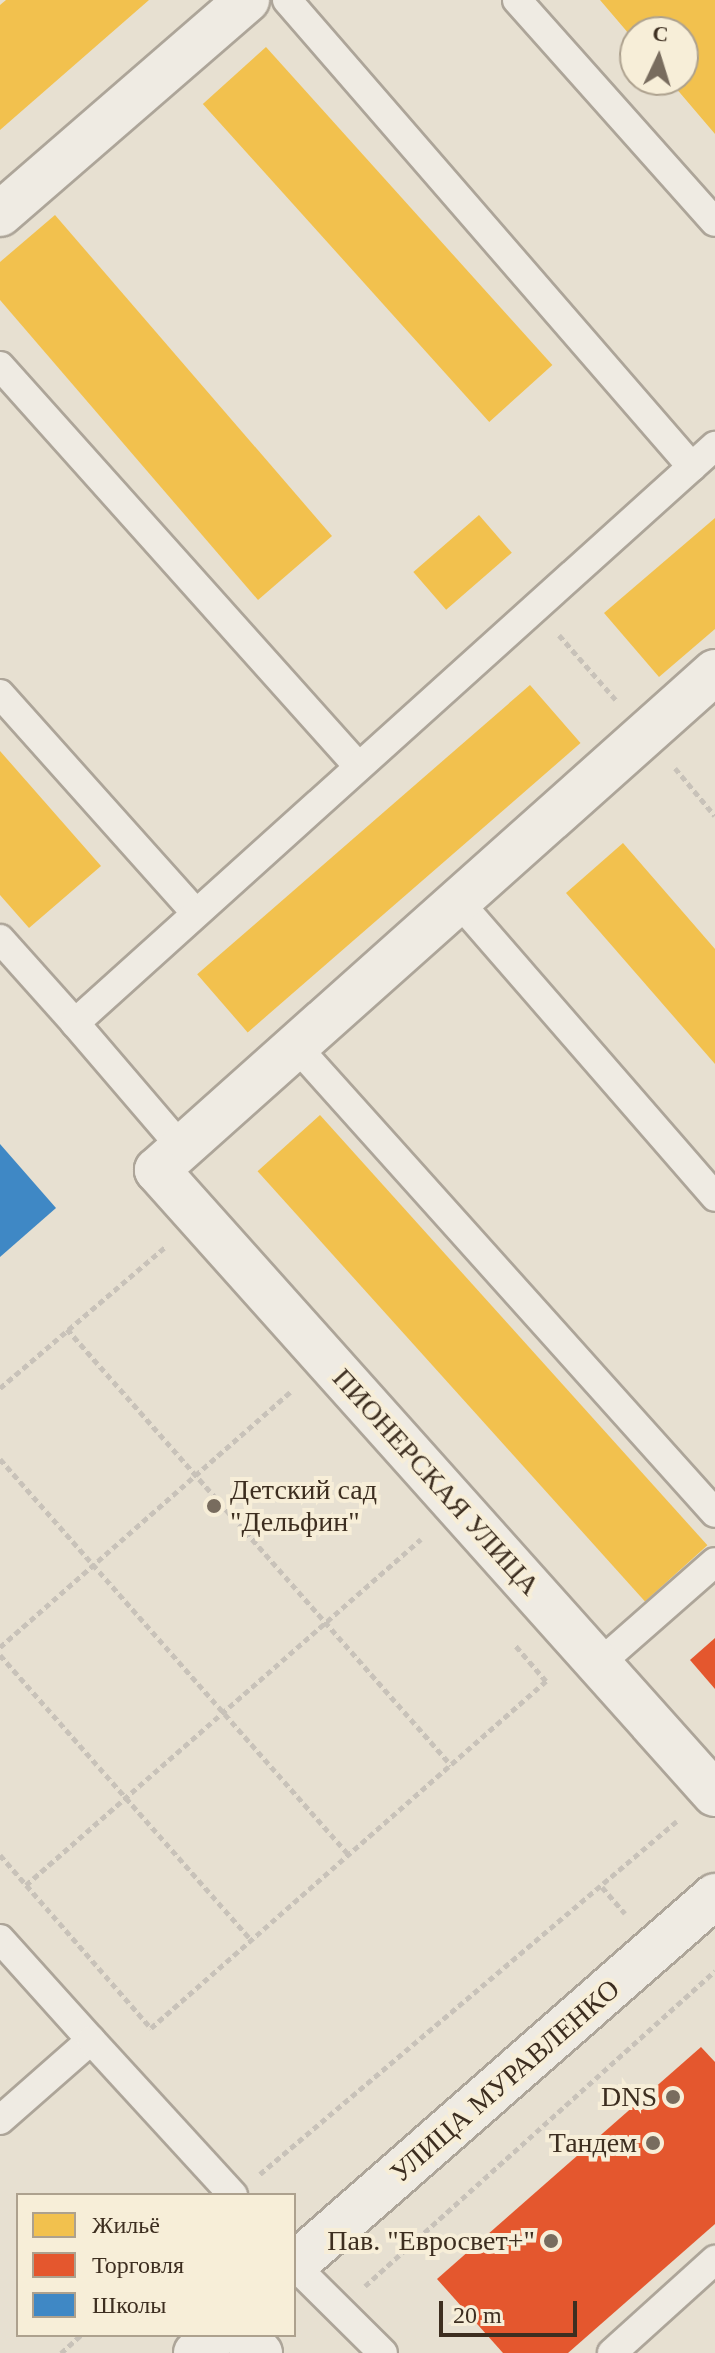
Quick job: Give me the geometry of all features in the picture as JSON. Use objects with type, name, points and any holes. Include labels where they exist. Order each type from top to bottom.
[{"type":"street","points":[[0,214],[247,0]]},
{"type":"street","points":[[210,1123],[715,672]]},
{"type":"street","name":"ПИОНЕРСКАЯ УЛИЦА","points":[[210,1123],[157,1170],[713,1792]]},
{"type":"street","name":"УЛИЦА МУРАВЛЕНКО","points":[[296,2263],[710,1911]]},
{"type":"street","points":[[196,2353],[214,2337]]},
{"type":"street","points":[[245,2337],[260,2353]]},
{"type":"lane","points":[[287,0],[692,467]]},
{"type":"lane","points":[[517,0],[715,222]]},
{"type":"lane","points":[[0,366],[358,766]]},
{"type":"lane","points":[[75,1023],[715,446]]},
{"type":"lane","points":[[0,694],[195,912]]},
{"type":"lane","points":[[458,901],[715,1197]]},
{"type":"lane","points":[[0,939],[182,1148],[210,1123]]},
{"type":"lane","points":[[296,1046],[715,1513]]},
{"type":"lane","points":[[599,1664],[715,1562]]},
{"type":"lane","points":[[0,1939],[91,2040],[240,2190]]},
{"type":"lane","points":[[0,2120],[91,2040]]},
{"type":"lane","points":[[612,2353],[715,2260]]},
{"type":"lane","points":[[296,2267],[383,2353]]},
{"type":"path","points":[[0,1388],[163,1245],[173,1256]]},
{"type":"path","points":[[67,1329],[451,1765]]},
{"type":"path","points":[[281,1380],[301,1403]]},
{"type":"path","points":[[0,1647],[291,1391]]},
{"type":"path","points":[[0,1459],[348,1854]]},
{"type":"path","points":[[411,1527],[432,1550]]},
{"type":"path","points":[[26,1885],[421,1539]]},
{"type":"path","points":[[0,1855],[151,2028],[546,1681],[505,1633]]},
{"type":"path","points":[[0,1655],[251,1940]]},
{"type":"path","points":[[240,2190],[713,1792]]},
{"type":"path","points":[[340,2312],[715,1971]]},
{"type":"path","points":[[61,2353],[79,2337]]},
{"type":"building: Жильё","points":[[6,0],[149,0],[0,130],[0,5]]},
{"type":"building: Жильё","points":[[600,0],[715,0],[715,134],[683,96],[699,96],[699,16],[619,16],[619,22]]},
{"type":"building: Жильё","points":[[266,47],[552,365],[489,422],[203,104]]},
{"type":"building: Жильё","points":[[55,215],[332,536],[258,600],[0,300],[0,262]]},
{"type":"building: Жильё","points":[[479,515],[512,553],[446,610],[413,572]]},
{"type":"building: Жильё","points":[[715,518],[715,629],[659,677],[604,613]]},
{"type":"building: Жильё","points":[[530,685],[581,743],[248,1032],[197,974]]},
{"type":"building: Жильё","points":[[0,751],[101,866],[29,928],[0,895]]},
{"type":"building: Жильё","points":[[623,843],[715,949],[715,1064],[566,893]]},
{"type":"building: Жильё","points":[[320,1115],[707,1545],[645,1601],[258,1171]]},
{"type":"building: Торговля","points":[[715,1638],[715,1689],[690,1660]]},
{"type":"building: Торговля","name":"Тандем","points":[[701,2047],[715,2062],[715,2224],[568,2353],[503,2353],[437,2279]]},
{"type":"building: Школы","points":[[0,1144],[56,1208],[0,1257]]},
{"type":"place","name":"Детский сад \"Дельфин\"","points":[[214,1506]]},
{"type":"place","name":"DNS","points":[[673,2097]]},
{"type":"place","name":"Тандем","points":[[653,2143]]},
{"type":"place","name":"Пав. \"Евросвет+\"","points":[[551,2241]]}]
